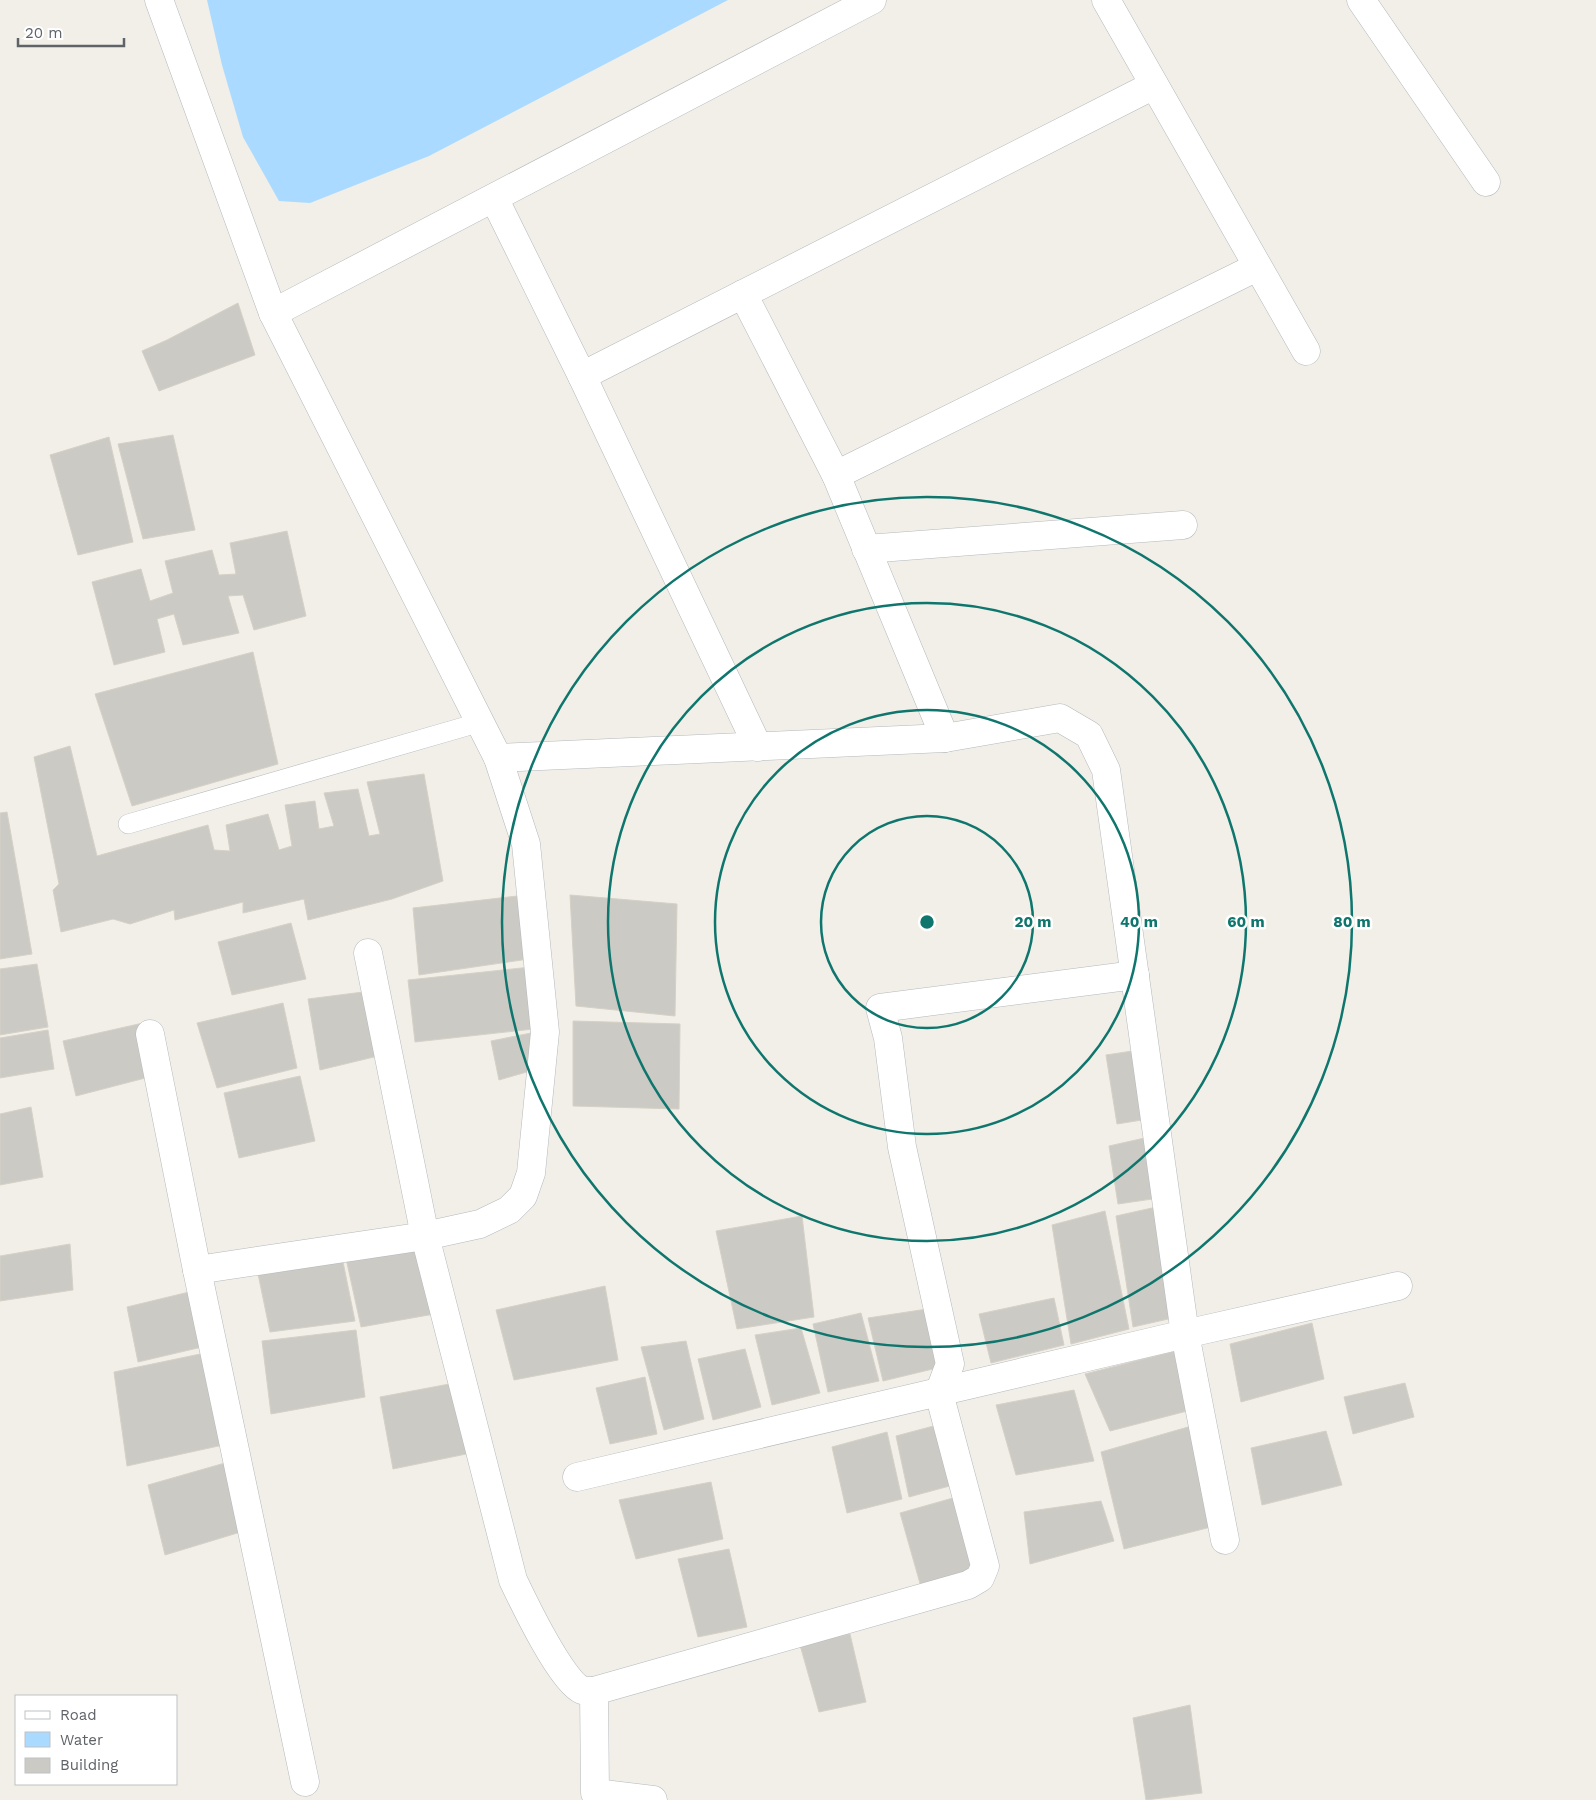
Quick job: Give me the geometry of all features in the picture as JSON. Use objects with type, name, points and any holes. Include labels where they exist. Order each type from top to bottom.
[{"type":"street","points":[[159,0],[273,313],[498,758],[526,844],[545,1032],[531,1174],[524,1196],[509,1210],[480,1224],[425,1236],[196,1270]]},
{"type":"street","points":[[273,313],[872,0]]},
{"type":"street","points":[[1106,0],[1306,351]]},
{"type":"street","points":[[1361,0],[1486,182]]},
{"type":"street","points":[[582,376],[1154,85]]},
{"type":"street","points":[[494,198],[582,376],[758,746]]},
{"type":"street","points":[[836,474],[1257,267]]},
{"type":"street","points":[[743,294],[836,474],[944,738]]},
{"type":"street","points":[[866,549],[1183,525]]},
{"type":"street","points":[[498,758],[944,738],[1060,718],[1089,735],[1106,770],[1185,1334],[1225,1540]]},
{"type":"street","points":[[368,953],[425,1236],[513,1580],[537,1629],[572,1683],[582,1690],[594,1691],[968,1585],[980,1578],[985,1566],[939,1393],[950,1364],[902,1147],[888,1038],[880,1008],[1135,975]]},
{"type":"street","points":[[150,1034],[196,1270],[306,1782]]},
{"type":"street","points":[[577,1477],[1185,1334],[1398,1286]]},
{"type":"street","points":[[594,1691],[595,1793],[653,1800]]},
{"type":"lane","points":[[128,824],[481,722]]},
{"type":"water","points":[[207,0],[728,0],[429,156],[310,203],[279,201],[243,137],[222,65]]},
{"type":"building","points":[[238,303],[255,355],[159,391],[142,351]]},
{"type":"building","points":[[173,435],[195,530],[143,539],[118,444]]},
{"type":"building","points":[[109,437],[133,542],[78,555],[50,455]]},
{"type":"building","points":[[287,531],[306,616],[254,630],[243,595],[228,596],[239,633],[183,645],[174,614],[157,619],[165,652],[114,665],[92,582],[141,569],[150,601],[173,593],[165,561],[212,550],[219,575],[236,574],[230,543]]},
{"type":"building","points":[[253,652],[278,764],[132,806],[95,694]]},
{"type":"building","points":[[70,746],[97,856],[208,825],[214,850],[230,851],[226,825],[268,814],[279,850],[292,846],[285,805],[315,801],[319,829],[334,826],[324,793],[358,789],[369,836],[380,834],[367,782],[424,774],[443,881],[392,899],[308,920],[304,899],[243,913],[243,902],[175,920],[174,910],[130,924],[113,919],[61,932],[53,890],[59,884],[34,757]]},
{"type":"building","points":[[7,812],[32,954],[0,959],[0,813]]},
{"type":"building","points":[[526,895],[529,959],[419,975],[413,908]]},
{"type":"building","points":[[570,895],[677,904],[675,1016],[576,1006]]},
{"type":"building","points":[[291,923],[306,979],[232,995],[218,942]]},
{"type":"building","points":[[37,964],[48,1027],[0,1035],[0,969]]},
{"type":"building","points":[[531,967],[534,1029],[415,1042],[408,980]]},
{"type":"building","points":[[371,991],[382,1055],[320,1070],[308,999]]},
{"type":"building","points":[[283,1003],[297,1068],[217,1088],[197,1023]]},
{"type":"building","points":[[573,1021],[680,1024],[679,1109],[573,1106]]},
{"type":"building","points":[[143,1023],[153,1076],[76,1096],[63,1041]]},
{"type":"building","points":[[48,1030],[54,1069],[0,1078],[0,1038]]},
{"type":"building","points":[[536,1032],[537,1069],[499,1080],[491,1041]]},
{"type":"building","points":[[1139,1050],[1148,1119],[1117,1124],[1106,1055]]},
{"type":"building","points":[[300,1076],[315,1141],[239,1158],[224,1093]]},
{"type":"building","points":[[31,1107],[43,1177],[0,1185],[0,1114]]},
{"type":"building","points":[[1149,1137],[1159,1198],[1118,1204],[1109,1146]]},
{"type":"building","points":[[1161,1206],[1177,1317],[1133,1327],[1116,1216]]},
{"type":"building","points":[[1105,1211],[1129,1329],[1071,1344],[1052,1225]]},
{"type":"building","points":[[802,1216],[814,1317],[737,1329],[716,1231]]},
{"type":"building","points":[[423,1243],[440,1313],[361,1327],[345,1254]]},
{"type":"building","points":[[70,1244],[73,1290],[0,1301],[0,1256]]},
{"type":"building","points":[[342,1257],[355,1321],[270,1332],[257,1269]]},
{"type":"building","points":[[605,1286],[618,1360],[514,1380],[496,1310]]},
{"type":"building","points":[[189,1292],[202,1347],[138,1362],[127,1307]]},
{"type":"building","points":[[1054,1298],[1064,1345],[991,1363],[979,1314]]},
{"type":"building","points":[[927,1309],[941,1367],[883,1381],[868,1318]]},
{"type":"building","points":[[861,1313],[879,1381],[828,1392],[813,1324]]},
{"type":"building","points":[[1312,1323],[1324,1379],[1241,1402],[1230,1344]]},
{"type":"building","points":[[801,1328],[820,1393],[772,1405],[755,1335]]},
{"type":"building","points":[[356,1330],[365,1397],[271,1414],[262,1341]]},
{"type":"building","points":[[686,1341],[704,1419],[664,1430],[641,1347]]},
{"type":"building","points":[[745,1349],[761,1407],[713,1420],[698,1359]]},
{"type":"building","points":[[1179,1350],[1191,1410],[1110,1431],[1085,1374]]},
{"type":"building","points":[[205,1353],[223,1445],[127,1466],[114,1372]]},
{"type":"building","points":[[645,1377],[657,1434],[610,1444],[596,1388]]},
{"type":"building","points":[[460,1382],[476,1452],[393,1469],[380,1397]]},
{"type":"building","points":[[1405,1383],[1414,1417],[1353,1434],[1344,1397]]},
{"type":"building","points":[[1074,1390],[1094,1461],[1016,1475],[996,1405]]},
{"type":"building","points":[[941,1424],[957,1484],[909,1497],[896,1436]]},
{"type":"building","points":[[1195,1425],[1215,1526],[1124,1549],[1101,1452]]},
{"type":"building","points":[[1326,1431],[1342,1485],[1262,1505],[1251,1448]]},
{"type":"building","points":[[887,1432],[902,1499],[847,1513],[832,1447]]},
{"type":"building","points":[[225,1463],[244,1531],[165,1555],[148,1485]]},
{"type":"building","points":[[711,1482],[723,1539],[636,1559],[619,1500]]},
{"type":"building","points":[[960,1496],[979,1571],[921,1587],[900,1513]]},
{"type":"building","points":[[1101,1501],[1114,1541],[1030,1564],[1024,1512]]},
{"type":"building","points":[[729,1549],[747,1627],[698,1637],[678,1559]]},
{"type":"building","points":[[850,1634],[866,1702],[819,1712],[800,1645]]},
{"type":"building","points":[[1190,1705],[1202,1793],[1146,1800],[1133,1718]]}]
